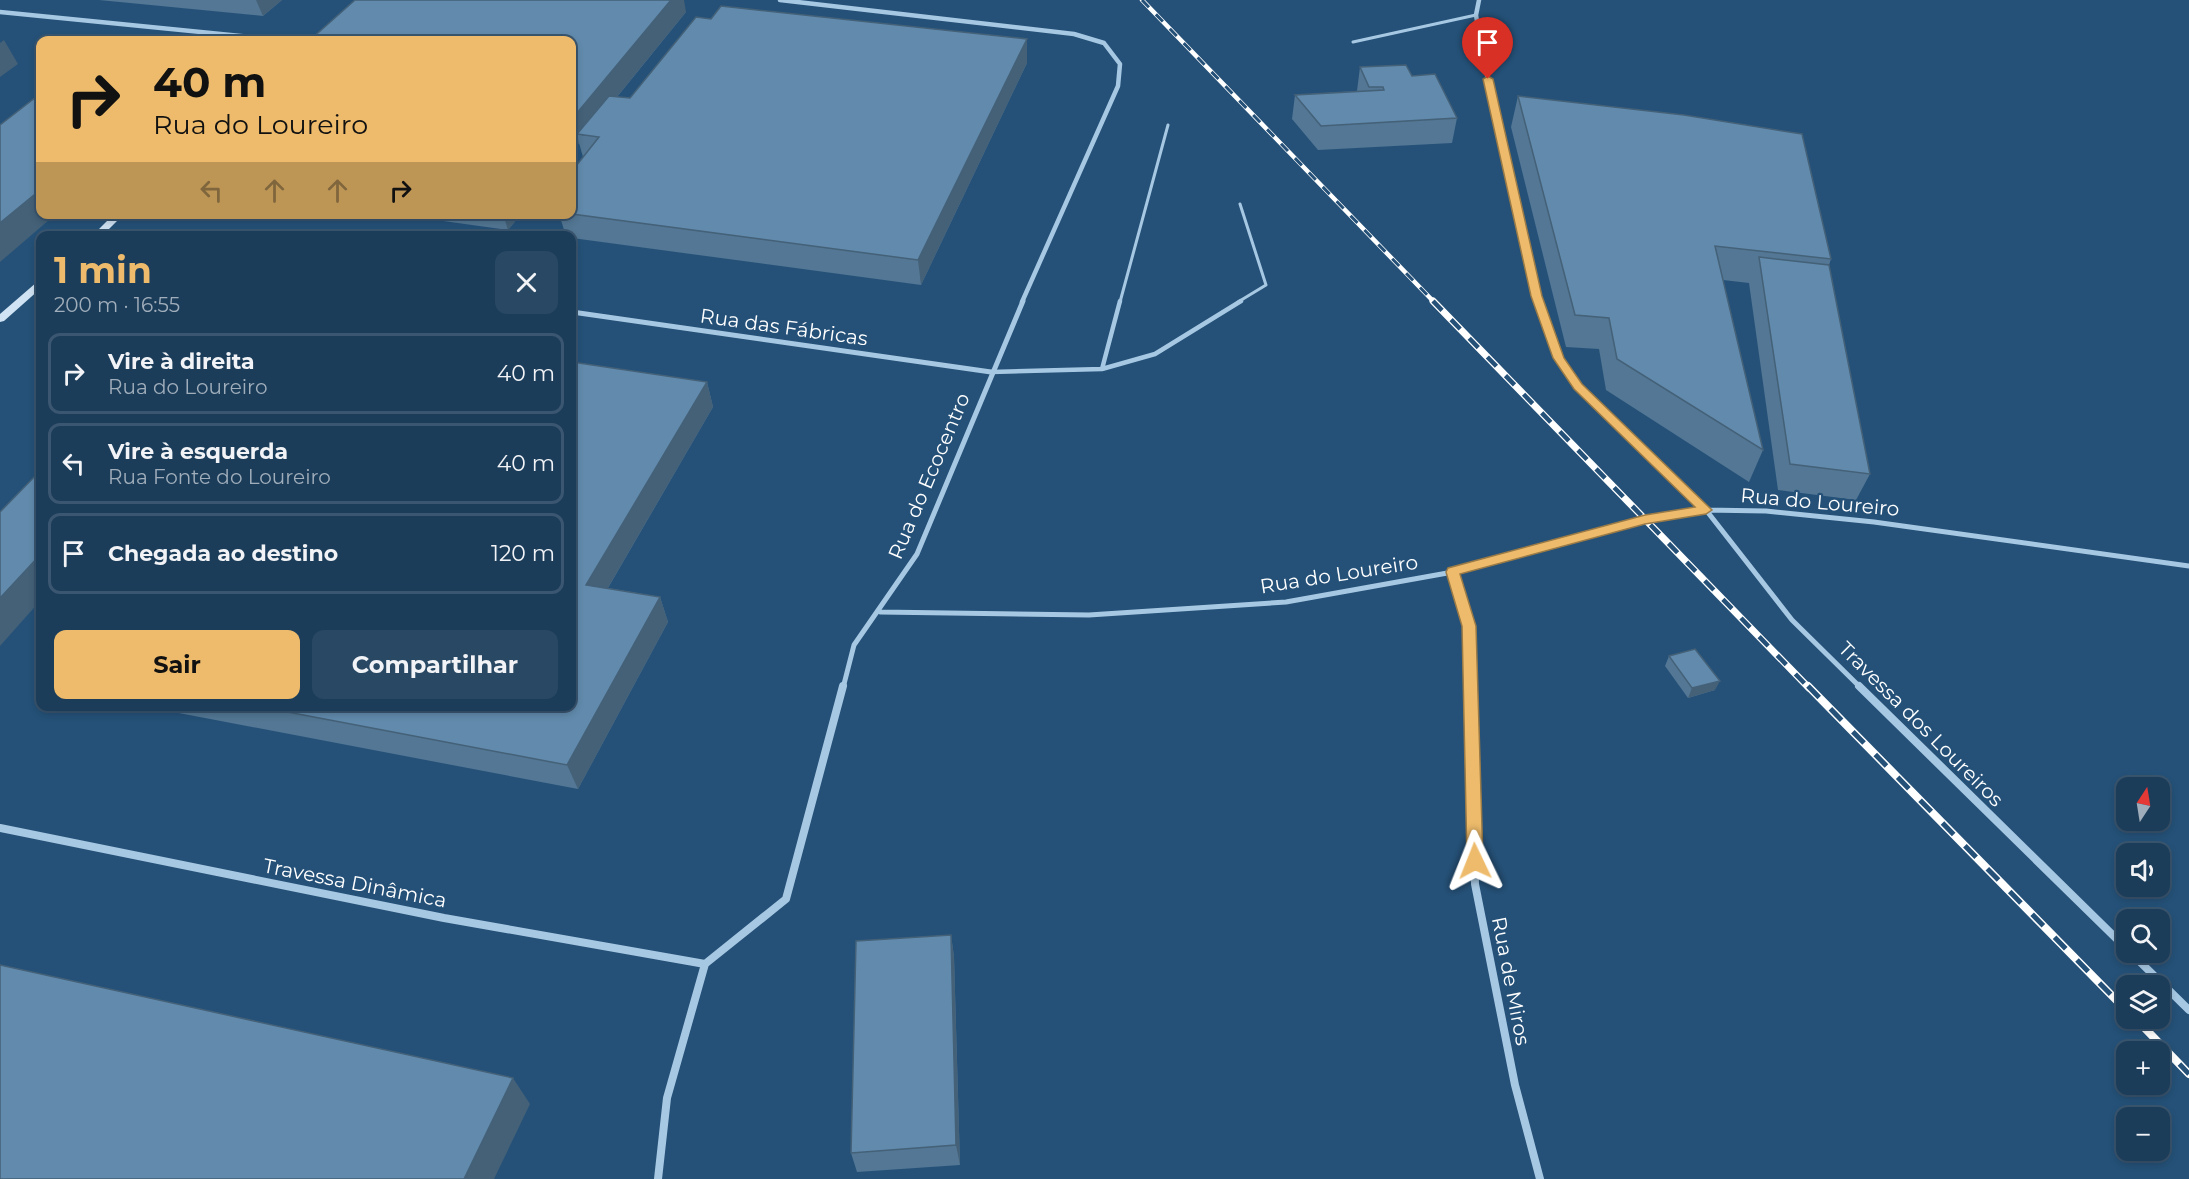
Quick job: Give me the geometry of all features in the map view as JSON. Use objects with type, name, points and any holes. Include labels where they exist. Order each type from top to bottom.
[{"type":"main road","points":[[101,231],[115,219]]},
{"type":"main road","points":[[0,319],[36,288]]},
{"type":"street","name":"Rua do Ecocentro","points":[[705,964],[786,899],[854,645],[880,612],[917,554],[991,372],[1118,86],[1120,64],[1104,43],[1074,34],[780,0]]},
{"type":"street","points":[[1476,15],[1479,0]]},
{"type":"street","points":[[0,12],[240,36]]},
{"type":"street","name":"Travessa dos Loureiros","points":[[1476,15],[1537,296],[1558,358],[1578,387],[1706,510],[1792,620],[2116,938]]},
{"type":"street","name":"Rua das Fábricas","points":[[576,313],[991,372]]},
{"type":"street","name":"Rua do Loureiro","points":[[880,612],[1089,615],[1286,602],[1453,572],[1645,520],[1706,510],[1766,511],[1875,522],[2189,566]]},
{"type":"street","name":"Rua de Miros","points":[[1453,572],[1469,626],[1475,884],[1515,1085],[1540,1179]]},
{"type":"street","name":"Travessa Dinâmica","points":[[0,828],[444,918],[705,964]]},
{"type":"street","name":"Travessa dos Loureiros","points":[[2141,963],[2189,1010]]},
{"type":"street","points":[[658,1179],[667,1098],[705,964]]},
{"type":"lane","points":[[1353,42],[1476,15]]},
{"type":"lane","points":[[1102,369],[1168,125]]},
{"type":"lane","points":[[991,372],[1102,369],[1155,354],[1266,285],[1240,204]]},
{"type":"building","points":[[355,0],[671,0],[576,114],[576,36],[314,36]]},
{"type":"building","points":[[721,6],[1027,39],[918,260],[576,215],[576,166],[599,137],[577,134],[609,96],[630,98],[696,17],[711,19]]},
{"type":"building","points":[[1406,65],[1412,76],[1435,74],[1457,118],[1321,126],[1295,95],[1384,90],[1383,87],[1369,87],[1360,67]]},
{"type":"building","points":[[1518,96],[1684,115],[1802,134],[1831,259],[1715,246],[1763,450],[1617,359],[1609,318],[1575,315]]},
{"type":"building","points":[[36,97],[36,193],[0,223],[0,125]]},
{"type":"building","points":[[1759,257],[1829,265],[1870,474],[1790,464]]},
{"type":"building","points":[[576,363],[707,382],[586,585],[660,597],[567,765],[282,711],[576,711]]},
{"type":"building","points":[[36,475],[36,559],[0,598],[0,512]]},
{"type":"building","points":[[1695,649],[1720,681],[1692,688],[1669,656]]},
{"type":"building","points":[[951,935],[956,1145],[851,1153],[856,941]]},
{"type":"building","points":[[0,965],[513,1078],[464,1179],[0,1179]]},
{"type":"railway","points":[[1142,0],[1434,302]]},
{"type":"railway","points":[[1433,301],[1809,688]]},
{"type":"railway","points":[[1808,686],[2116,1000]]},
{"type":"railway","points":[[2146,1029],[2189,1074]]},
{"type":"route","points":[[1475,861],[1469,626],[1453,572],[1645,520],[1706,510],[1578,387],[1558,358],[1537,296],[1488,79]]}]
